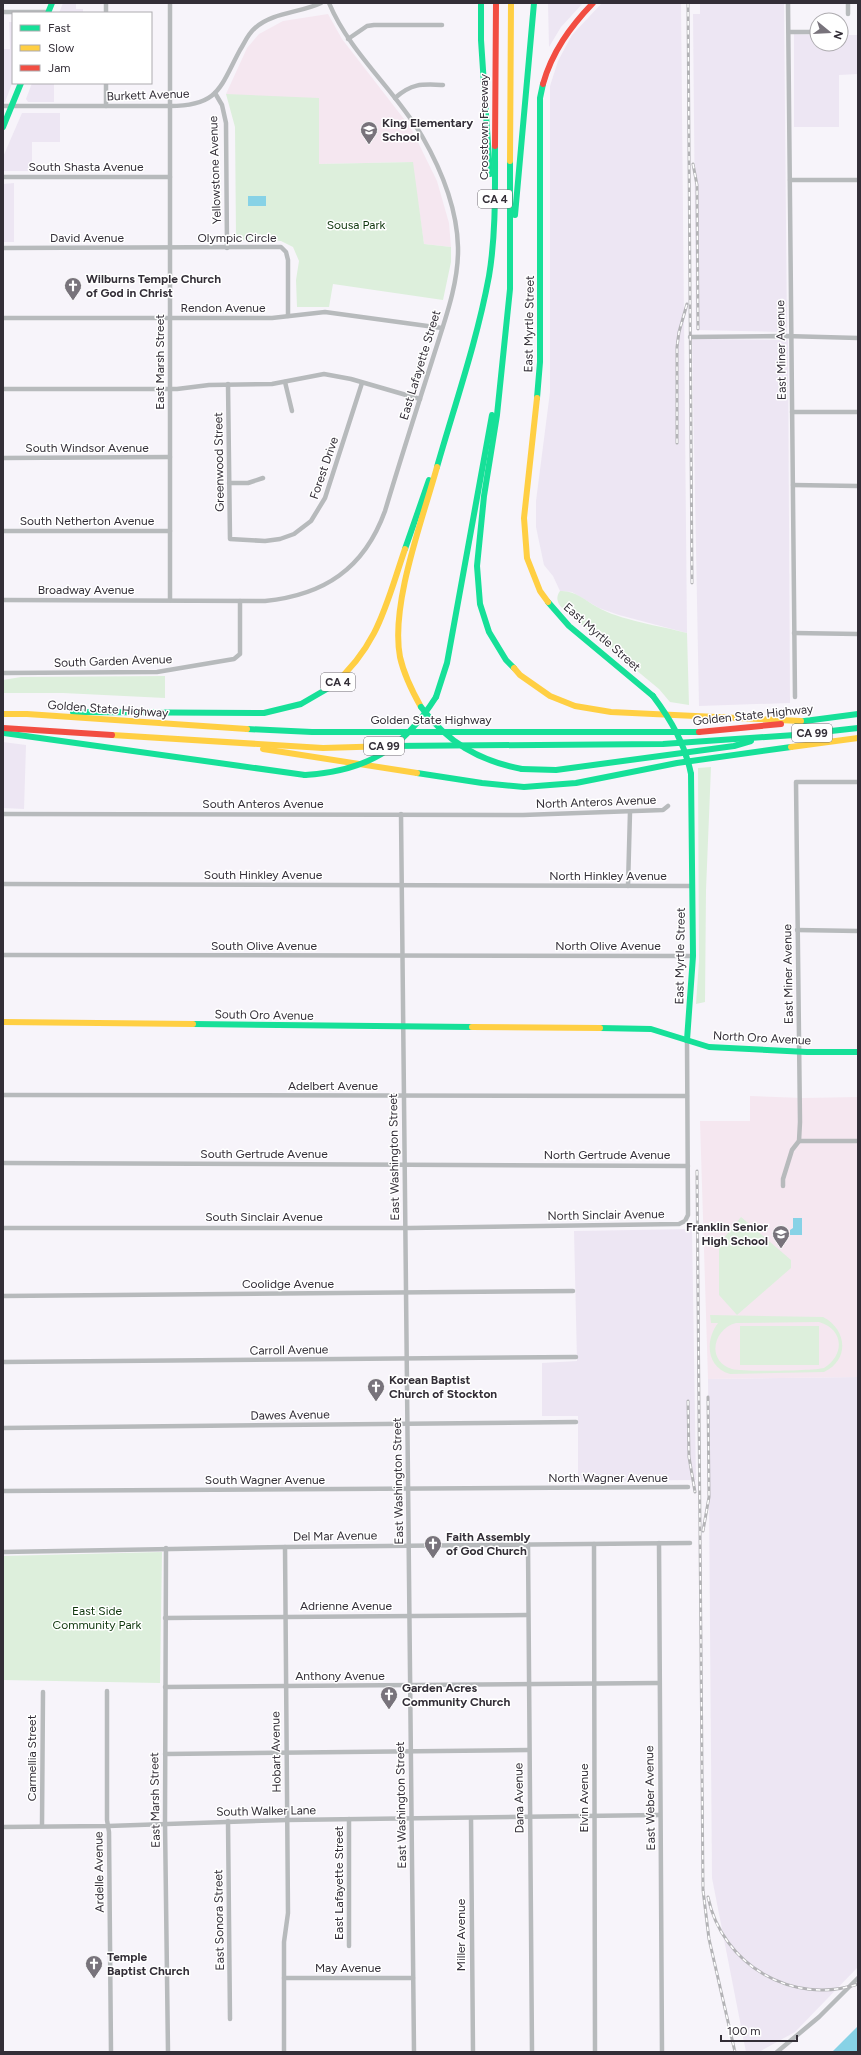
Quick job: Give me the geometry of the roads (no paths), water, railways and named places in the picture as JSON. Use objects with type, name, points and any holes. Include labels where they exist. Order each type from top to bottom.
[{"type":"main road","points":[[49,12],[52,3]]},
{"type":"main road","points":[[481,3],[481,40],[494,232]]},
{"type":"main road","name":"Crosstown Freeway","points":[[459,390],[485,296],[494,232],[496,3]]},
{"type":"main road","name":"CA 4","points":[[3,733],[49,738],[305,775],[322,775],[366,764],[386,753],[415,728],[436,697],[447,663],[502,367],[508,312],[510,275],[511,3]]},
{"type":"main road","points":[[510,275],[534,3]]},
{"type":"main road","name":"East Myrtle Street","points":[[593,3],[566,32],[553,53],[545,74],[540,99],[540,362],[535,425],[524,518],[524,544],[534,580],[554,611],[569,626],[653,696],[675,725],[686,754],[691,774],[693,956],[687,1040]]},
{"type":"main road","points":[[3,127],[21,84]]},
{"type":"main road","points":[[502,367],[497,415],[484,503],[477,579],[480,604],[489,632],[512,668],[528,682],[550,696],[588,709],[684,717],[801,721]]},
{"type":"main road","points":[[459,390],[412,559],[398,618],[400,656],[410,686],[421,707],[440,731],[464,750],[492,763],[522,769],[556,770],[734,746],[765,737]]},
{"type":"main road","name":"CA 4","points":[[27,714],[62,712],[265,713],[299,705],[333,686],[362,658],[378,628],[459,390]]},
{"type":"main road","name":"Golden State Highway","points":[[3,714],[27,714],[218,728],[312,732],[706,732],[858,714]]},
{"type":"main road","name":"Golden State Highway","points":[[3,728],[323,748],[428,745],[663,744],[795,735],[858,728]]},
{"type":"main road","points":[[256,744],[261,749],[482,783],[524,787],[576,783],[677,762],[858,738]]},
{"type":"main road","name":"South Oro Avenue","points":[[3,1022],[525,1028]]},
{"type":"main road","name":"North Oro Avenue","points":[[525,1028],[651,1029],[709,1047],[798,1052],[858,1052]]},
{"type":"street","name":"East Marsh Street","points":[[170,3],[170,600]]},
{"type":"street","name":"Burkett Avenue","points":[[3,106],[170,106],[194,104],[215,93],[228,77],[246,40],[255,28],[270,19],[321,3]]},
{"type":"street","name":"East Lafayette Street","points":[[170,600],[278,600],[305,594],[333,580],[358,559],[373,539],[380,523],[442,328],[456,266],[458,248],[455,220],[447,192],[435,161],[411,118],[348,39],[340,27],[329,3]]},
{"type":"street","name":"East Miner Avenue","points":[[788,3],[795,697]]},
{"type":"street","points":[[3,12],[49,12]]},
{"type":"street","points":[[348,39],[367,26],[374,24],[442,25]]},
{"type":"street","points":[[789,32],[809,32]]},
{"type":"street","points":[[106,84],[106,106]]},
{"type":"street","points":[[395,98],[405,89],[413,85],[443,85]]},
{"type":"street","name":"Yellowstone Avenue","points":[[215,93],[222,105],[226,123],[227,248]]},
{"type":"street","name":"South Shasta Avenue","points":[[3,177],[170,177]]},
{"type":"street","points":[[790,180],[858,180]]},
{"type":"street","name":"Olympic Circle","points":[[170,248],[277,247],[286,252],[288,260],[288,316]]},
{"type":"street","name":"David Avenue","points":[[3,248],[170,248]]},
{"type":"street","name":"Rendon Avenue","points":[[3,318],[272,318],[325,312],[442,328]]},
{"type":"street","points":[[690,337],[792,336],[858,338]]},
{"type":"street","points":[[3,389],[170,389],[228,384],[285,382],[324,374],[420,399]]},
{"type":"street","points":[[285,382],[292,411]]},
{"type":"street","name":"Forest Drive","points":[[230,539],[266,541],[280,539],[294,534],[311,521],[326,498],[362,383]]},
{"type":"street","name":"Greenwood Street","points":[[228,384],[230,539]]},
{"type":"street","points":[[792,412],[858,412]]},
{"type":"street","name":"South Windsor Avenue","points":[[3,458],[170,458]]},
{"type":"street","points":[[229,483],[248,482],[263,478]]},
{"type":"street","points":[[793,485],[858,486]]},
{"type":"street","name":"South Netherton Avenue","points":[[3,531],[170,531]]},
{"type":"street","name":"Broadway Avenue","points":[[3,600],[170,600]]},
{"type":"street","name":"South Garden Avenue","points":[[3,673],[157,672],[234,659],[240,654],[240,601]]},
{"type":"street","points":[[794,633],[858,634]]},
{"type":"street","name":"East Miner Avenue","points":[[783,1186],[783,1179],[792,1150],[799,1142],[800,1116],[798,1052],[796,782],[858,782]]},
{"type":"street","name":"North Anteros Avenue","points":[[523,815],[663,810],[668,806]]},
{"type":"street","points":[[628,886],[630,812]]},
{"type":"street","name":"South Anteros Avenue","points":[[3,814],[523,815]]},
{"type":"street","name":"East Washington Street","points":[[401,814],[414,2052]]},
{"type":"street","name":"South Hinkley Avenue","points":[[3,884],[402,884],[524,886]]},
{"type":"street","name":"North Hinkley Avenue","points":[[524,886],[692,886]]},
{"type":"street","points":[[797,930],[858,931]]},
{"type":"street","name":"South Olive Avenue","points":[[3,956],[524,957]]},
{"type":"street","name":"North Olive Avenue","points":[[524,957],[693,956]]},
{"type":"street","name":"East Myrtle Street","points":[[685,1221],[688,1215],[687,1040]]},
{"type":"street","name":"Adelbert Avenue","points":[[3,1095],[687,1096]]},
{"type":"street","points":[[799,1142],[858,1141]]},
{"type":"street","name":"South Gertrude Avenue","points":[[3,1163],[525,1165]]},
{"type":"street","name":"North Gertrude Avenue","points":[[525,1165],[688,1166]]},
{"type":"street","name":"North Sinclair Avenue","points":[[526,1226],[679,1224],[685,1221]]},
{"type":"street","name":"South Sinclair Avenue","points":[[3,1228],[405,1228],[526,1226]]},
{"type":"street","name":"Coolidge Avenue","points":[[3,1296],[572,1291]]},
{"type":"street","name":"Carroll Avenue","points":[[3,1362],[576,1357]]},
{"type":"street","name":"Dawes Avenue","points":[[3,1428],[576,1422]]},
{"type":"street","name":"North Wagner Avenue","points":[[527,1488],[688,1487]]},
{"type":"street","name":"South Wagner Avenue","points":[[3,1491],[527,1488]]},
{"type":"street","name":"East Weber Avenue","points":[[659,1543],[659,1815],[662,2052]]},
{"type":"street","name":"Del Mar Avenue","points":[[3,1552],[166,1548],[690,1543]]},
{"type":"street","name":"Dana Avenue","points":[[528,1544],[528,1750],[532,2052]]},
{"type":"street","name":"Elvin Avenue","points":[[594,1544],[595,2052]]},
{"type":"street","name":"Hobart Avenue","points":[[284,2052],[284,1942],[288,1913],[285,1547]]},
{"type":"street","name":"East Marsh Street","points":[[166,1548],[165,1823],[168,2052]]},
{"type":"street","name":"Adrienne Avenue","points":[[165,1618],[527,1615]]},
{"type":"street","name":"Anthony Avenue","points":[[165,1687],[659,1683]]},
{"type":"street","name":"Ardelle Avenue","points":[[107,1691],[111,2052]]},
{"type":"street","name":"Carmellia Street","points":[[42,1825],[43,1692]]},
{"type":"street","points":[[165,1754],[528,1750]]},
{"type":"street","name":"South Walker Lane","points":[[3,1827],[42,1825],[108,1826],[228,1821],[659,1815]]},
{"type":"street","name":"Miller Avenue","points":[[470,1818],[472,2052]]},
{"type":"street","name":"East Lafayette Street","points":[[349,1820],[349,1946]]},
{"type":"street","name":"East Sonora Street","points":[[228,1821],[230,2019]]},
{"type":"street","name":"May Avenue","points":[[284,1978],[413,1978]]},
{"type":"street","points":[[778,2052],[819,2017],[858,1978]]},
{"type":"water","points":[[248,196],[266,196],[266,206],[248,206]]},
{"type":"water","points":[[793,1218],[802,1218],[802,1235],[790,1235],[790,1230],[793,1228]]},
{"type":"water","points":[[858,2026],[858,2052],[832,2052]]},
{"type":"railway","points":[[688,3],[692,583]]},
{"type":"railway","points":[[693,164],[697,185],[698,329]]},
{"type":"railway","points":[[677,443],[677,347],[679,332],[687,304]]},
{"type":"railway","points":[[697,1171],[703,1890],[709,1939],[735,2052]]},
{"type":"railway","points":[[703,1531],[709,1497],[708,1397]]},
{"type":"railway","points":[[688,1401],[689,1457],[695,1492]]},
{"type":"railway","points":[[708,1897],[716,1921],[728,1942],[744,1960],[764,1974],[786,1984],[809,1989],[833,1989],[858,1984]]},
{"type":"place","name":"King Elementary School","points":[[369,145]]},
{"type":"place","name":"Wilburns Temple Church of God in Christ","points":[[73,301]]},
{"type":"place","name":"Franklin Senior High School","points":[[781,1249]]},
{"type":"place","name":"Korean Baptist Church of Stockton","points":[[376,1402]]},
{"type":"place","name":"Faith Assembly of God Church","points":[[433,1559]]},
{"type":"place","name":"Garden Acres Community Church","points":[[389,1710]]},
{"type":"place","name":"Temple Baptist Church","points":[[94,1979]]},
{"type":"park label","name":"Sousa Park","points":[[356,225]]},
{"type":"park label","name":"East Side Community Park","points":[[97,1618]]}]
